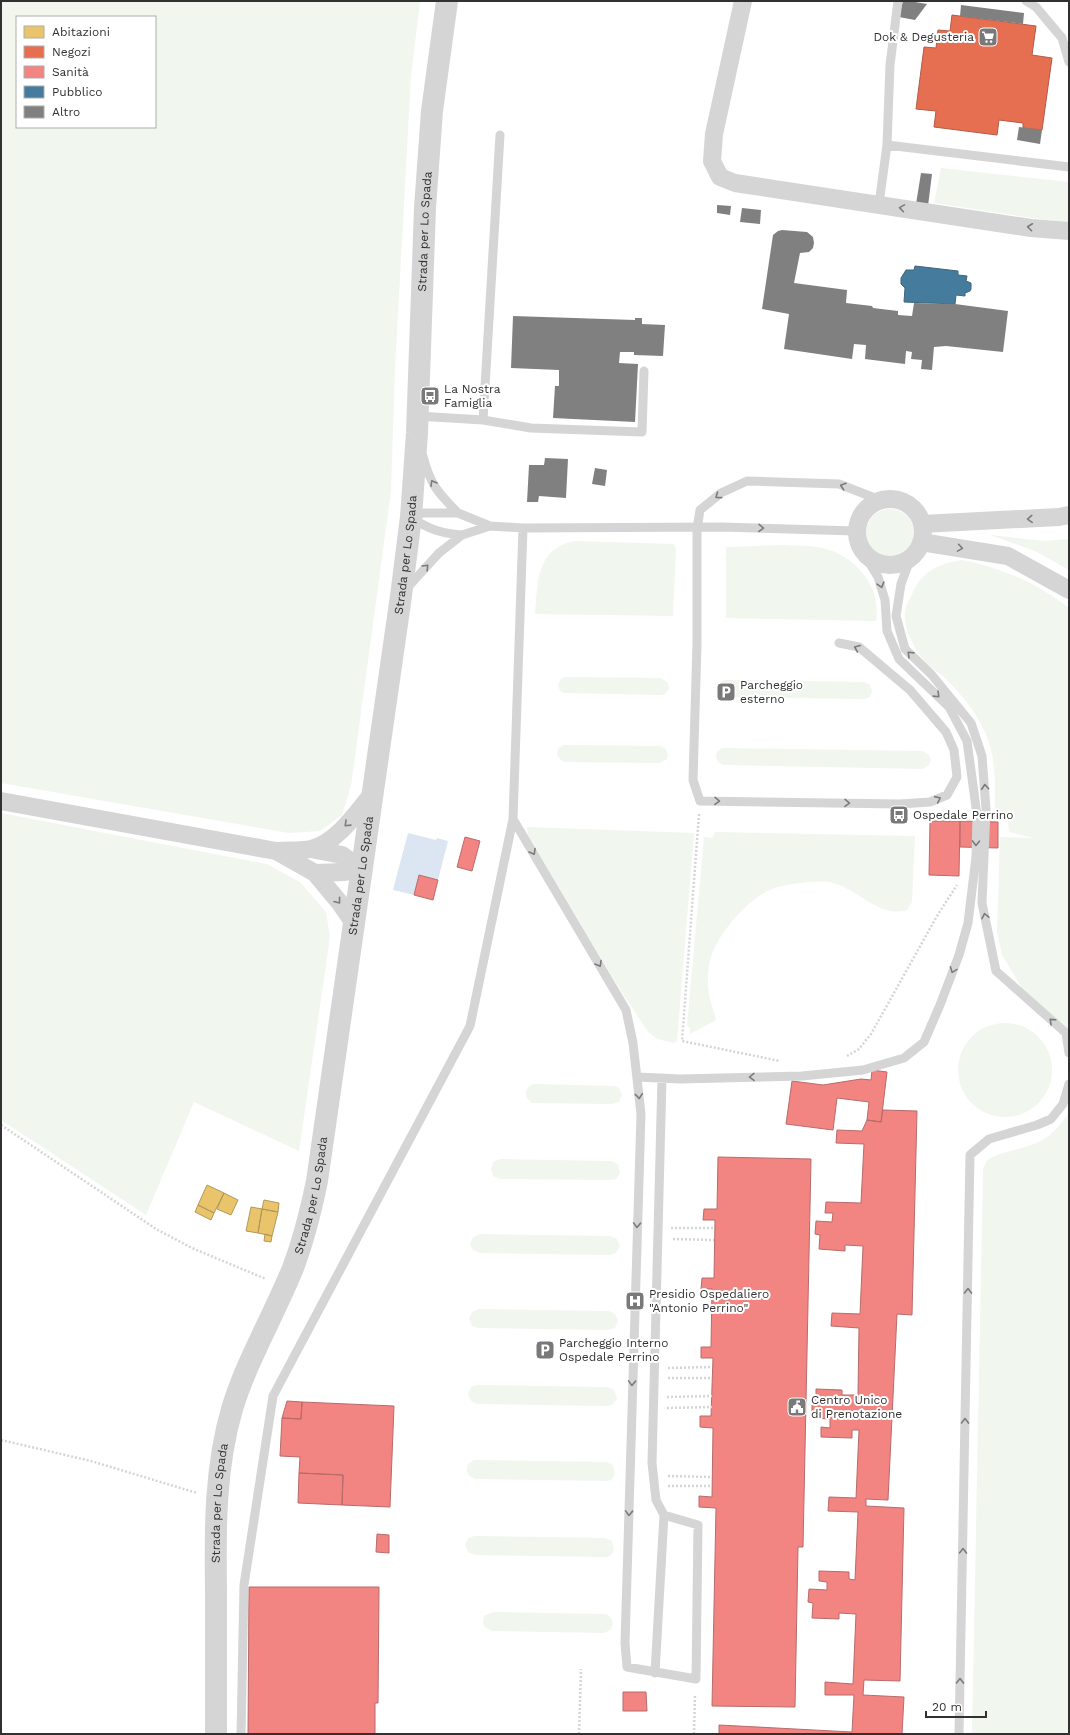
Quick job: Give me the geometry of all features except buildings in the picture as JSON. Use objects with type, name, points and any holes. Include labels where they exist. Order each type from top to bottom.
[{"type":"street","name":"Strada per Lo Spada","points":[[216,1734],[215,1529],[223,1446],[232,1408],[247,1370],[293,1268],[307,1226],[317,1181],[401,596],[411,517],[417,424],[425,208],[430,141],[433,104],[447,1]]},
{"type":"street","points":[[743,1],[714,134],[712,161],[720,177],[735,183],[1031,228],[1069,231]]},
{"type":"street","points":[[890,498],[901,500],[910,505],[918,514],[922,524],[923,533],[917,550],[911,557],[901,563],[890,565],[880,563],[870,558],[862,551],[856,531],[858,521],[863,512],[870,505],[880,500],[890,498]]},
{"type":"street","points":[[922,524],[1059,517],[1069,515]]},
{"type":"street","points":[[921,542],[1008,556],[1069,590]]},
{"type":"street","points":[[311,849],[331,839],[349,823],[372,794]]},
{"type":"street","points":[[1,801],[276,851],[311,849],[342,855],[361,869]]},
{"type":"street","points":[[276,851],[315,873],[340,902],[353,922]]},
{"type":"street","points":[[315,873],[345,872],[361,869]]},
{"type":"lane","points":[[879,204],[887,145],[890,65],[898,1]]},
{"type":"lane","points":[[1026,1],[1036,7],[1062,38],[1069,62]]},
{"type":"lane","points":[[484,420],[500,135]]},
{"type":"lane","points":[[887,145],[1069,167]]},
{"type":"lane","points":[[458,513],[439,494],[428,475],[417,424],[484,420],[531,428],[642,432],[644,372]]},
{"type":"lane","points":[[839,643],[859,646],[910,690],[946,732],[954,750],[956,777],[947,795],[930,802],[900,804],[700,801],[693,780],[698,644],[697,529],[700,510],[721,493],[747,481],[839,484],[880,500]]},
{"type":"lane","points":[[411,517],[423,513],[458,513],[490,526],[523,528],[722,528],[856,531]]},
{"type":"lane","points":[[411,517],[425,527],[439,532],[462,535]]},
{"type":"lane","points":[[401,596],[440,553],[462,535],[490,526]]},
{"type":"lane","points":[[241,1734],[244,1585],[273,1396],[470,1026],[513,819],[523,528]]},
{"type":"lane","points":[[637,1077],[802,1076],[863,1070],[904,1058],[924,1042],[953,970],[968,923],[976,857],[977,815],[967,741],[949,707],[899,659],[887,631],[885,600],[878,577],[862,551]]},
{"type":"lane","points":[[911,557],[901,584],[896,616],[905,649],[931,674],[971,723],[982,756],[986,809],[982,903],[996,971],[1066,1033],[1069,1053]]},
{"type":"lane","points":[[513,819],[626,1010],[633,1043],[640,1114],[625,1643],[626,1667],[696,1679],[698,1525],[664,1515]]},
{"type":"lane","points":[[655,1673],[664,1515],[656,1500],[652,1462],[662,1078]]},
{"type":"lane","points":[[959,1734],[970,1155],[989,1139],[1037,1125],[1051,1119],[1063,1104],[1069,1084]]},
{"type":"path","points":[[698,825],[682,1041],[787,1062]]},
{"type":"path","points":[[844,1058],[859,1049],[871,1034],[937,916],[958,883]]},
{"type":"path","points":[[1,1124],[156,1230],[192,1248],[285,1286]]},
{"type":"path","points":[[671,1228],[715,1228]]},
{"type":"path","points":[[670,1239],[714,1240]]},
{"type":"path","points":[[668,1368],[712,1367]]},
{"type":"path","points":[[667,1378],[712,1378]]},
{"type":"path","points":[[667,1397],[712,1396]]},
{"type":"path","points":[[667,1408],[712,1407]]},
{"type":"path","points":[[1,1440],[90,1461],[217,1498]]},
{"type":"path","points":[[665,1476],[712,1477]]},
{"type":"path","points":[[665,1486],[712,1486]]},
{"type":"path","points":[[579,1734],[581,1669]]},
{"type":"path","points":[[694,1734],[696,1679]]},
{"type":"shaded area","points":[[1,1],[420,1],[411,76],[395,369],[391,491],[351,786],[342,815],[320,831],[289,833],[1,783]]},
{"type":"shaded area","points":[[941,168],[1069,182],[1069,222],[1046,220],[934,203]]},
{"type":"shaded area","points":[[890,509],[899,511],[907,516],[912,524],[914,533],[912,542],[907,550],[899,555],[890,557],[881,555],[873,550],[868,542],[866,533],[868,524],[873,516],[881,511]]},
{"type":"shaded area","points":[[990,535],[1044,541],[1069,539],[1069,570],[1035,551]]},
{"type":"shaded area","points":[[574,541],[674,544],[676,549],[673,616],[535,614],[541,568],[552,551],[562,545]]},
{"type":"shaded area","points":[[783,545],[813,546],[830,550],[842,555],[853,563],[862,572],[874,595],[877,607],[876,621],[726,618],[726,547]]},
{"type":"shaded area","points":[[962,560],[991,567],[1032,584],[1069,608],[1069,1031],[1028,998],[1002,955],[997,932],[1000,837],[1034,838],[1009,832],[1008,821],[995,814],[995,782],[993,761],[984,730],[972,709],[962,697],[946,679],[925,662],[912,643],[907,630],[905,611],[917,585],[927,573],[933,569],[947,563]]},
{"type":"shaded area","points":[[565,677],[661,678],[668,683],[669,689],[665,694],[661,695],[564,693],[560,691],[558,685],[561,679]]},
{"type":"shaded area","points":[[724,680],[864,682],[870,685],[872,691],[870,697],[864,699],[725,697],[721,696],[717,690],[718,684]]},
{"type":"shaded area","points":[[563,745],[660,746],[666,749],[668,755],[667,759],[660,763],[565,762],[557,755],[558,749]]},
{"type":"shaded area","points":[[722,748],[922,751],[928,754],[931,760],[928,766],[922,769],[724,765],[718,762],[716,758],[717,752]]},
{"type":"shaded area","points":[[1,813],[267,864],[300,882],[326,912],[330,937],[299,1151],[194,1102],[146,1215],[1,1120]]},
{"type":"shaded area","points":[[527,827],[694,833],[677,1041],[674,1043],[657,1039],[648,1032],[617,985],[528,835]]},
{"type":"shaded area","points":[[715,832],[915,836],[912,902],[907,910],[897,912],[887,910],[839,885],[829,882],[792,884],[772,889],[763,894],[743,909],[734,919],[726,929],[713,951],[708,972],[708,989],[716,1020],[690,1034],[690,1027],[687,1026],[704,837],[712,838]]},
{"type":"shaded area","points":[[408,833],[436,840],[437,838],[448,841],[438,880],[419,875],[414,895],[393,890]]},
{"type":"shaded area","points":[[1005,1023],[1023,1026],[1039,1036],[1049,1052],[1052,1070],[1049,1088],[1039,1104],[1023,1114],[1005,1117],[987,1114],[971,1104],[961,1088],[958,1070],[961,1052],[971,1036],[987,1026]]},
{"type":"shaded area","points":[[535,1084],[615,1086],[619,1088],[622,1095],[619,1102],[612,1104],[532,1103],[527,1098],[526,1091],[529,1087]]},
{"type":"shaded area","points":[[1069,1112],[1069,1734],[972,1734],[983,1170],[989,1159],[1002,1153],[1037,1143],[1048,1137],[1064,1120]]},
{"type":"shaded area","points":[[500,1159],[611,1161],[618,1164],[620,1173],[616,1179],[611,1180],[500,1179],[493,1176],[491,1169],[493,1162]]},
{"type":"shaded area","points":[[480,1234],[610,1236],[617,1239],[620,1246],[616,1253],[610,1255],[480,1253],[473,1250],[470,1244],[473,1237]]},
{"type":"shaded area","points":[[479,1309],[609,1311],[615,1314],[618,1321],[615,1328],[608,1330],[478,1328],[472,1326],[469,1319],[472,1312]]},
{"type":"shaded area","points":[[477,1385],[608,1387],[614,1390],[617,1399],[612,1405],[607,1406],[477,1404],[471,1401],[468,1394],[471,1387]]},
{"type":"shaded area","points":[[474,1460],[606,1462],[613,1465],[615,1474],[611,1480],[606,1481],[476,1479],[471,1477],[467,1472],[468,1464]]},
{"type":"shaded area","points":[[475,1536],[605,1538],[612,1541],[614,1550],[610,1556],[605,1557],[475,1555],[468,1552],[465,1545],[468,1538]]},
{"type":"shaded area","points":[[493,1612],[606,1614],[612,1619],[613,1623],[612,1628],[604,1633],[492,1631],[486,1628],[483,1624],[484,1616]]},
{"type":"place","name":"Dok & Degusteria","points":[[988,37]]},
{"type":"place","name":"La Nostra Famiglia","points":[[430,396]]},
{"type":"place","name":"Parcheggio esterno","points":[[726,692]]},
{"type":"place","name":"Ospedale Perrino","points":[[899,815]]},
{"type":"place","name":"Presidio Ospedaliero \"Antonio Perrino\"","points":[[635,1301]]},
{"type":"place","name":"Parcheggio Interno Ospedale Perrino","points":[[545,1350]]},
{"type":"place","name":"Centro Unico di Prenotazione","points":[[797,1407]]}]
